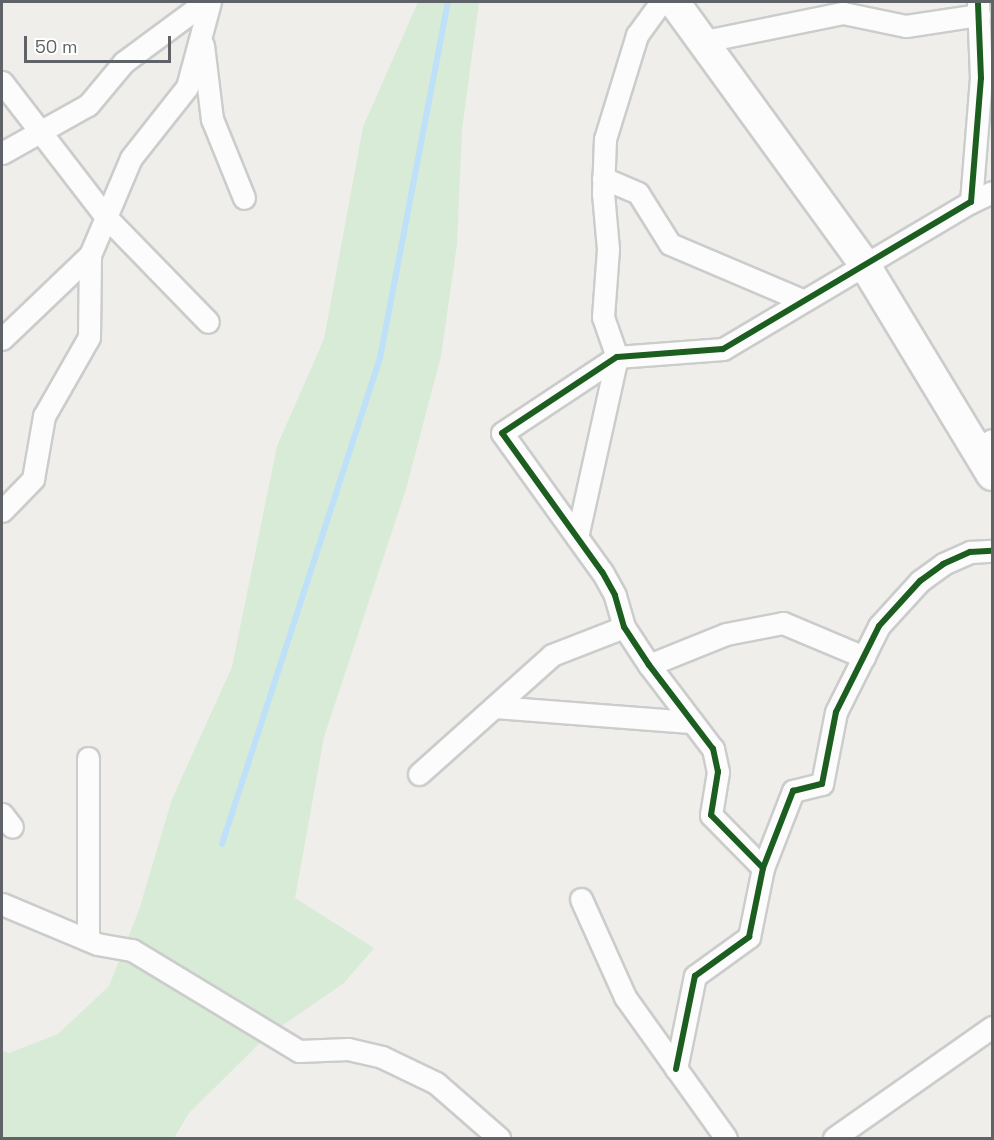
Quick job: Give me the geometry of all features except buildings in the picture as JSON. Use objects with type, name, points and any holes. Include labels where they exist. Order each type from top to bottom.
[{"type":"street","points":[[577,537],[617,357],[603,317],[608,249],[603,178],[605,139],[637,36],[661,2]]},
{"type":"street","points":[[674,2],[700,42],[863,261],[985,445],[993,475]]},
{"type":"street","points":[[200,4],[201,34],[212,119],[244,198]]},
{"type":"street","points":[[2,153],[88,105],[124,62],[200,4]]},
{"type":"street","points":[[700,42],[843,13],[906,26],[978,8],[981,78],[971,202]]},
{"type":"street","points":[[2,511],[33,479],[44,416],[88,337],[90,255],[131,158],[187,87],[201,34]]},
{"type":"street","points":[[2,82],[106,217],[208,322]]},
{"type":"street","points":[[603,178],[638,193],[670,244],[802,300]]},
{"type":"street","points":[[763,868],[711,815],[718,772],[713,749],[689,722],[649,665],[624,627],[615,595],[577,537],[502,433],[617,357],[723,349],[863,261],[993,192]]},
{"type":"street","points":[[2,339],[90,255]]},
{"type":"street","points":[[676,1069],[695,976],[749,937],[763,868],[793,791],[822,784],[836,712],[879,626],[920,581],[970,552],[993,551]]},
{"type":"street","points":[[649,665],[726,634],[783,623],[864,657]]},
{"type":"street","points":[[419,774],[552,656],[624,627]]},
{"type":"street","points":[[496,706],[689,722]]},
{"type":"street","points":[[88,758],[88,940]]},
{"type":"street","points":[[581,899],[625,997],[726,1138]]},
{"type":"street","points":[[2,904],[88,940],[132,950],[299,1051],[348,1049],[382,1057],[436,1083],[499,1138]]},
{"type":"street","points":[[834,1138],[993,1027]]},
{"type":"green space","points":[[418,2],[479,2],[462,130],[457,244],[441,356],[406,489],[324,737],[295,898],[374,948],[344,983],[267,1036],[189,1113],[174,1138],[2,1138],[2,1051],[9,1053],[58,1034],[109,986],[139,910],[172,799],[232,667],[277,446],[324,339],[363,127]]},
{"type":"waterway","points":[[222,844],[380,358],[448,2]]},
{"type":"cycle path","points":[[763,868],[711,815],[718,772],[713,749],[649,665],[624,627],[615,595],[602,572],[502,433],[617,357],[723,349],[971,202],[981,78],[978,2]]},
{"type":"cycle path","points":[[676,1069],[695,976],[749,937],[763,868],[793,791],[822,784],[836,712],[879,626],[920,581],[943,564],[970,552],[992,551]]}]
